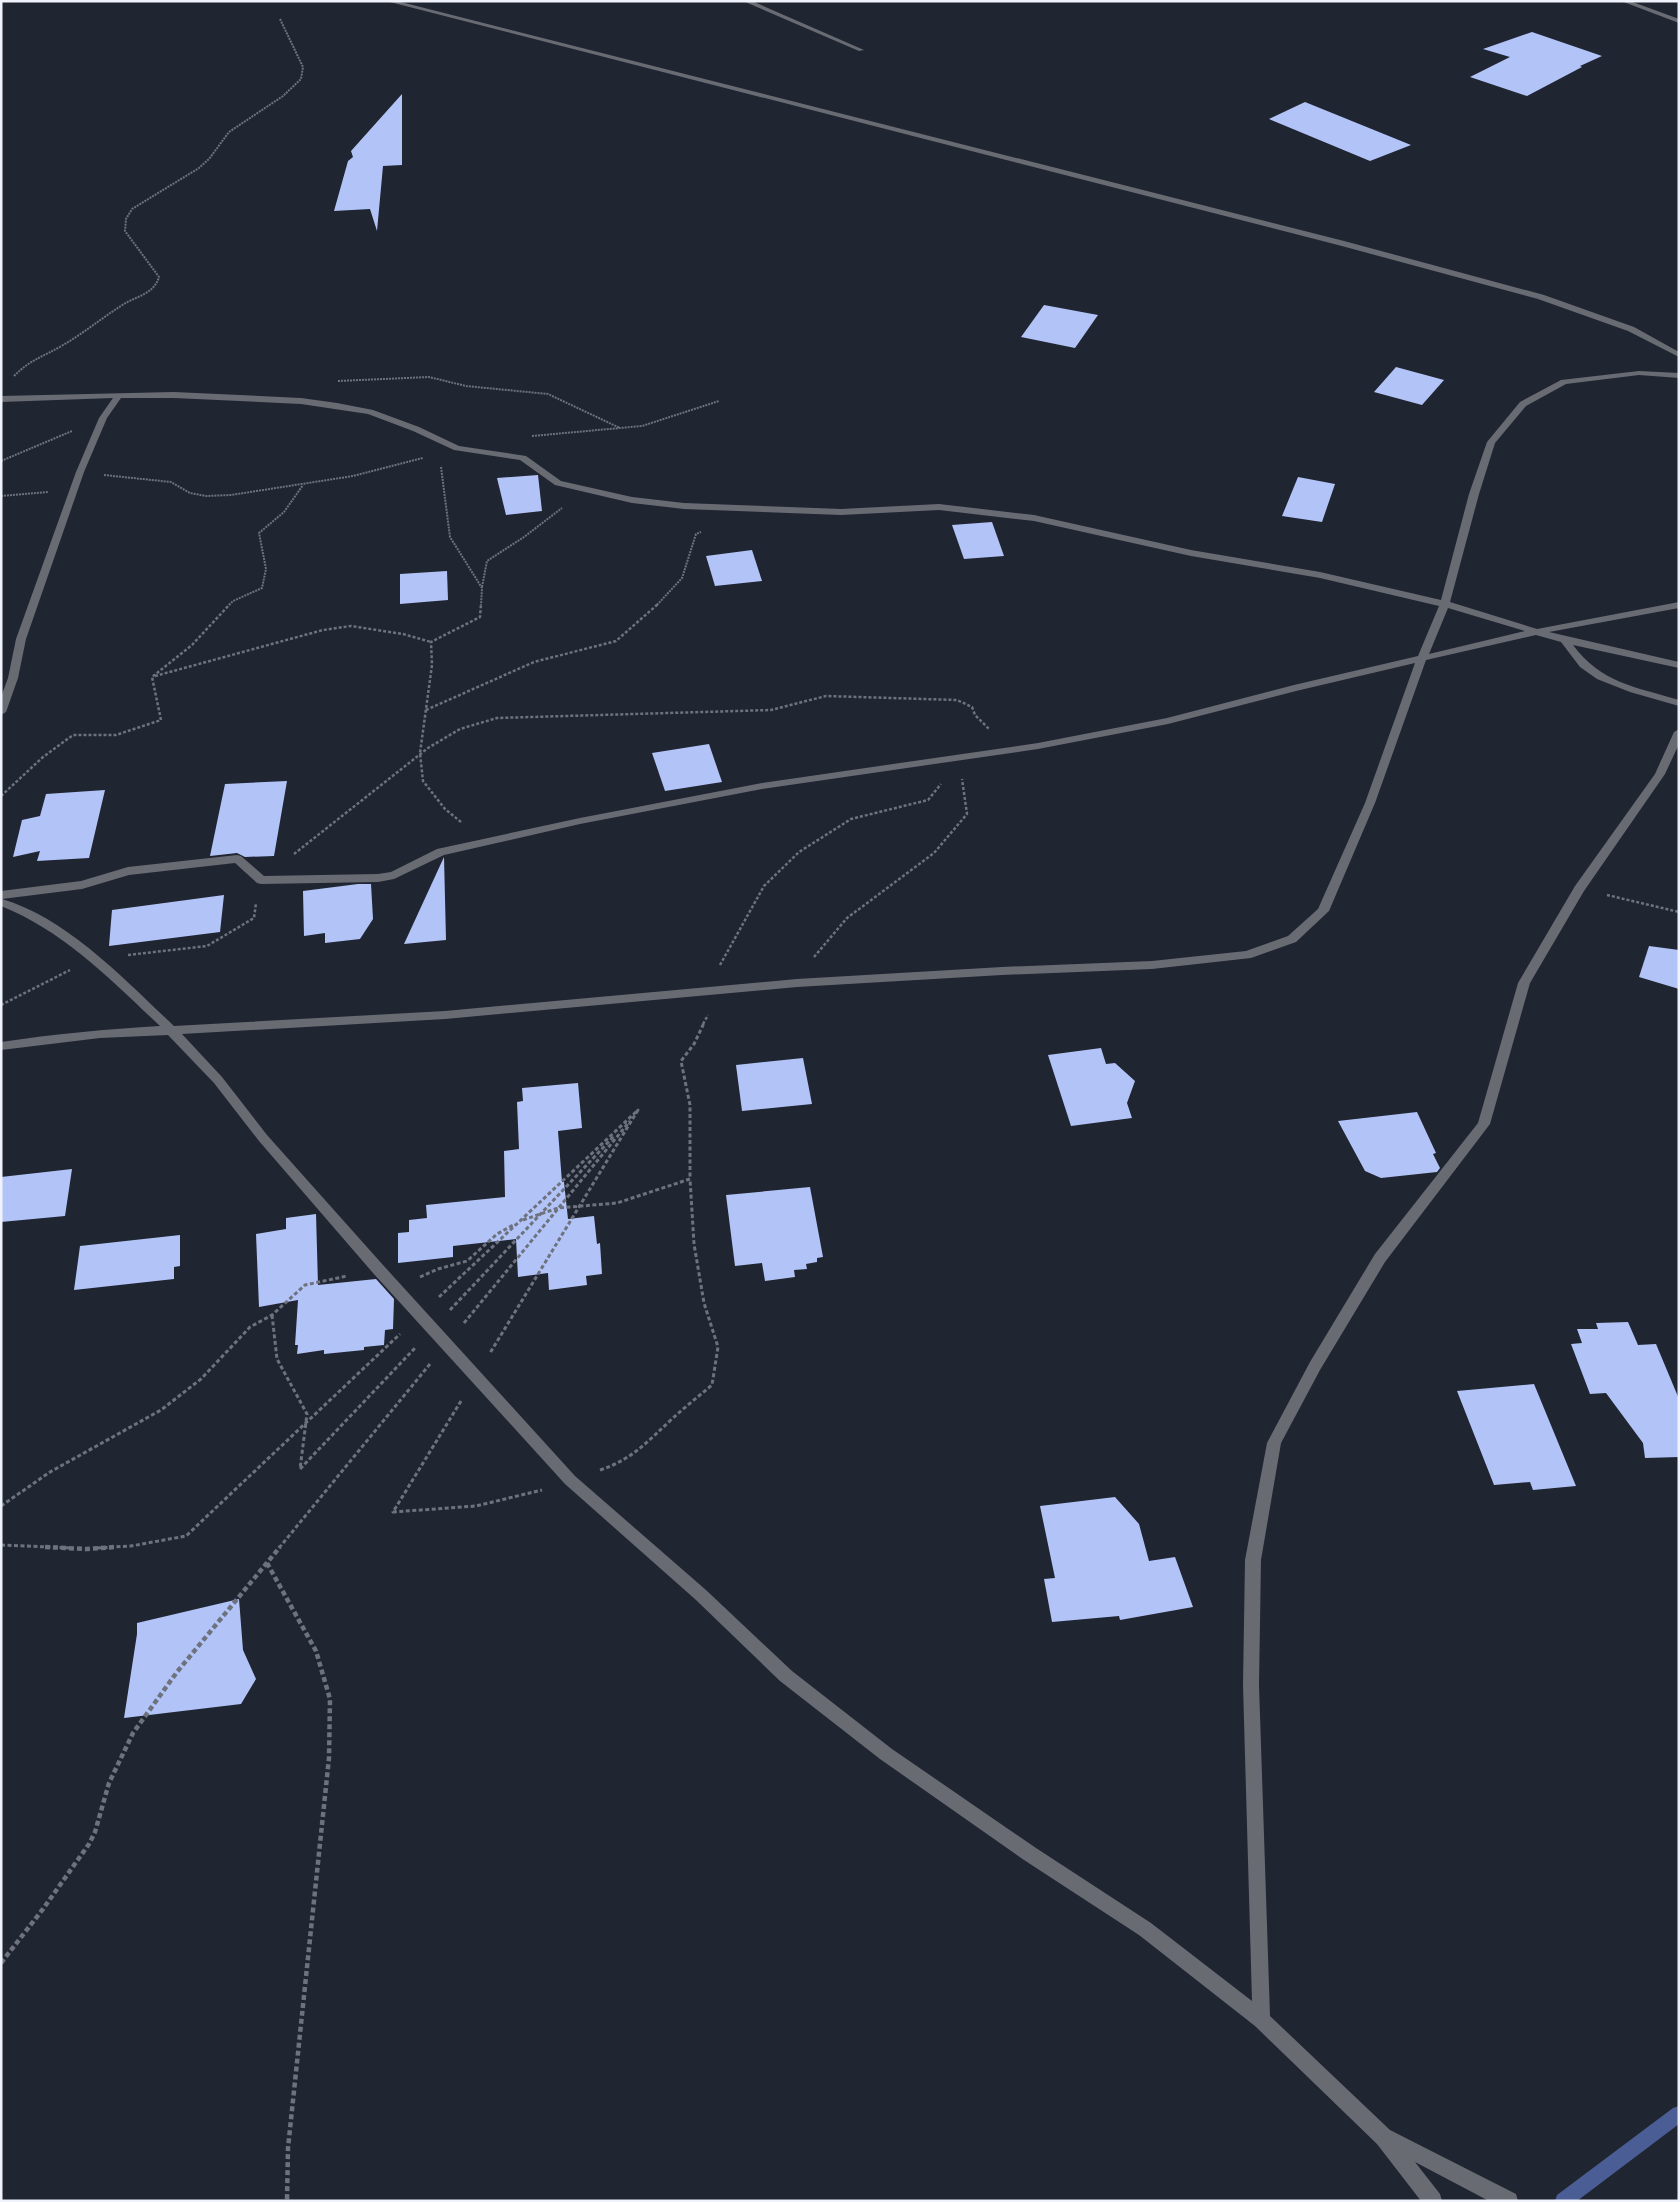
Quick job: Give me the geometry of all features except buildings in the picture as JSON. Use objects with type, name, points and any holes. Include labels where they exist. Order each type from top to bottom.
[{"type":"street","points":[[389,1],[1332,241],[1541,297],[1631,329],[1679,355]]},
{"type":"street","points":[[746,1],[861,50]]},
{"type":"street","points":[[1624,1],[1679,21]]},
{"type":"street","points":[[1,1046],[100,1034],[172,1032],[445,1015],[797,983],[1002,971],[1152,965],[1247,955],[1292,939],[1323,911],[1370,803],[1422,658],[1446,604],[1474,494],[1491,442],[1522,404],[1564,382],[1639,373],[1679,376]]},
{"type":"street","points":[[1,712],[13,678],[22,639],[80,472],[104,418],[119,395]]},
{"type":"street","points":[[1,399],[119,395],[227,397],[337,406],[370,412],[416,429],[457,448],[524,458],[558,483],[632,500],[684,506],[841,512],[939,507],[1034,518],[1191,553],[1320,575],[1446,604],[1564,640],[1679,665]]},
{"type":"street","points":[[1,895],[82,885],[128,871],[237,859],[261,880],[362,879],[394,875],[441,852],[494,839],[762,786],[1038,746],[1168,721],[1294,688],[1534,632],[1679,605]]},
{"type":"street","points":[[1564,640],[1591,672],[1620,684],[1679,703]]},
{"type":"street","points":[[1261,2020],[1251,1685],[1253,1570],[1274,1443],[1315,1366],[1380,1258],[1484,1124],[1524,983],[1579,889],[1660,774],[1679,732]]},
{"type":"street","points":[[1,902],[19,909],[44,923],[94,958],[172,1032],[218,1080],[263,1138],[378,1269],[570,1480],[701,1596],[786,1676],[894,1759],[1030,1854],[1145,1929],[1261,2020],[1384,2137],[1433,2201]]},
{"type":"street","points":[[1384,2137],[1509,2201]]},
{"type":"path","points":[[12,398],[11,384],[15,373],[27,363],[75,338],[124,304],[149,292],[157,284],[159,277],[125,231],[126,219],[132,209],[206,162],[228,133],[272,105],[302,76],[303,64],[289,41],[280,19]]},
{"type":"path","points":[[333,381],[429,376],[466,386],[512,392],[548,394],[620,428]]},
{"type":"path","points":[[528,436],[642,426],[720,401]]},
{"type":"path","points":[[1,461],[104,418]]},
{"type":"path","points":[[80,472],[171,482],[190,493],[206,496],[231,495],[353,476],[457,448]]},
{"type":"path","points":[[441,453],[442,483],[450,537],[482,588]]},
{"type":"path","points":[[152,676],[192,645],[233,601],[262,588],[267,575],[263,549],[258,540],[259,533],[296,499],[303,484]]},
{"type":"path","points":[[1,496],[75,489]]},
{"type":"path","points":[[152,676],[323,630],[351,626],[403,634],[431,642],[480,617],[482,588],[487,561],[524,537],[586,490]]},
{"type":"path","points":[[426,711],[534,662],[616,641],[651,611],[682,578],[696,534],[705,530]]},
{"type":"path","points":[[431,642],[432,665],[420,753],[423,781],[445,809],[469,828],[494,839]]},
{"type":"path","points":[[1,796],[43,757],[73,735],[116,735],[161,720],[152,676]]},
{"type":"path","points":[[1,1005],[94,958],[206,946],[254,918],[261,880],[369,796],[420,753],[465,725],[498,718],[771,710],[809,699],[834,696],[957,700],[972,707],[976,715],[989,730],[1038,746]]},
{"type":"path","points":[[797,983],[811,961],[847,918],[934,853],[967,814],[960,771]]},
{"type":"path","points":[[465,1395],[393,1512],[476,1506],[530,1494],[612,1466],[643,1448],[673,1418],[712,1385],[718,1347],[704,1303],[694,1244],[690,1179],[688,1083],[682,1072],[682,1061],[704,1024],[715,990],[720,962],[764,886],[799,852],[851,819],[928,800],[946,778]]},
{"type":"path","points":[[1579,889],[1679,912]]},
{"type":"path","points":[[437,1300],[638,1110]]},
{"type":"path","points":[[462,1325],[638,1110]]},
{"type":"path","points":[[485,1362],[638,1110]]},
{"type":"path","points":[[1,1506],[50,1472],[161,1410],[201,1379],[250,1327],[272,1314],[305,1285],[378,1269],[387,1263],[415,1279],[438,1269],[467,1261],[497,1234],[520,1221],[558,1208],[617,1203],[690,1179]]},
{"type":"path","points":[[1,1545],[87,1549],[131,1546],[186,1536],[401,1333]]},
{"type":"path","points":[[1,1963],[43,1909],[96,1832],[109,1783],[133,1733],[177,1672],[437,1356]]},
{"type":"path","points":[[267,1563],[316,1650],[330,1699],[329,1758],[288,2148],[287,2201]]},
{"type":"waterway","points":[[1563,2201],[1679,2114]]}]
